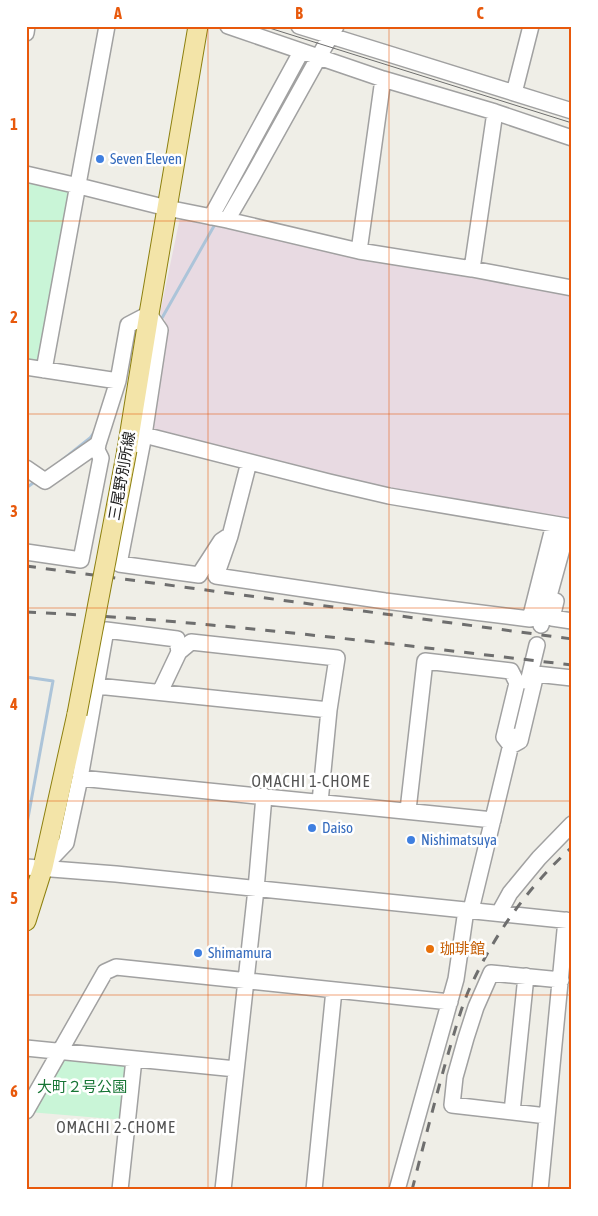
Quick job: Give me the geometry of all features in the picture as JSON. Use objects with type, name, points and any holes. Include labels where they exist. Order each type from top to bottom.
[{"type":"main road","name":"三尾野別所線","points":[[26,921],[35,867],[77,714],[128,450],[198,26]]},
{"type":"street","points":[[26,32],[27,26]]},
{"type":"street","points":[[44,370],[107,26]]},
{"type":"street","points":[[228,26],[383,79],[495,112],[572,138]]},
{"type":"street","points":[[299,26],[334,31],[572,111]]},
{"type":"street","points":[[514,93],[531,26]]},
{"type":"street","points":[[227,220],[334,31]]},
{"type":"street","points":[[211,216],[301,52]]},
{"type":"street","points":[[359,251],[383,79]]},
{"type":"street","points":[[472,269],[495,112]]},
{"type":"street","points":[[26,174],[359,251],[472,269],[572,288]]},
{"type":"street","points":[[81,560],[101,458],[97,450],[98,444],[118,380],[128,325],[149,314],[160,330],[144,435],[119,564]]},
{"type":"street","points":[[26,367],[118,380]]},
{"type":"street","points":[[144,435],[389,496],[564,526]]},
{"type":"street","points":[[26,468],[45,481],[98,444]]},
{"type":"street","points":[[250,462],[230,536],[216,576],[385,601],[530,619],[564,526]]},
{"type":"street","points":[[541,624],[564,526]]},
{"type":"street","points":[[26,552],[199,575],[221,541],[230,536]]},
{"type":"street","points":[[572,542],[552,618],[572,620]]},
{"type":"street","points":[[35,867],[66,843],[80,778],[106,630],[177,639],[179,652]]},
{"type":"street","points":[[160,692],[179,652],[191,642],[337,658],[329,710],[320,802]]},
{"type":"street","points":[[397,1190],[450,1002],[468,910],[493,820],[537,645]]},
{"type":"street","points":[[408,810],[425,661],[511,671],[516,683],[504,737],[511,746]]},
{"type":"street","points":[[511,746],[520,741],[536,674],[572,678]]},
{"type":"street","points":[[97,686],[329,710]]},
{"type":"street","points":[[80,778],[493,820]]},
{"type":"street","points":[[223,1190],[256,888],[264,796]]},
{"type":"street","points":[[499,913],[510,893],[539,858],[572,824]]},
{"type":"street","points":[[35,867],[569,920],[561,980],[565,1008],[547,1116],[540,1190]]},
{"type":"street","points":[[26,1111],[105,972],[116,967],[450,1002]]},
{"type":"street","points":[[547,1116],[452,1105],[455,1077],[466,1038],[476,1007],[491,973],[561,980]]},
{"type":"street","points":[[512,1112],[526,976]]},
{"type":"street","points":[[314,1190],[334,990]]},
{"type":"street","points":[[26,1048],[236,1068]]},
{"type":"street","points":[[120,1190],[134,1059]]},
{"type":"shaded area","points":[[180,218],[572,291],[572,520],[394,494],[148,433],[165,320],[160,313]]},
{"type":"green space","points":[[26,179],[73,189],[41,364],[26,362]]},
{"type":"green space","name":"大町２号公園","points":[[62,1056],[130,1062],[124,1120],[29,1112]]},
{"type":"waterway","points":[[224,210],[307,60]]},
{"type":"waterway","points":[[162,318],[214,226]]},
{"type":"waterway","points":[[61,461],[90,438],[95,431]]},
{"type":"waterway","points":[[26,488],[36,481]]},
{"type":"waterway","points":[[26,677],[53,681],[26,829]]},
{"type":"tram line","points":[[263,26],[572,123]]},
{"type":"railway","points":[[26,566],[572,639]]},
{"type":"railway","points":[[26,612],[142,619],[256,629],[572,665]]},
{"type":"railway","points":[[412,1190],[446,1061],[468,992],[488,951],[512,914],[540,879],[572,847]]},
{"type":"place","name":"Seven Eleven","points":[[100,159]]},
{"type":"place","name":"Daiso","points":[[312,828]]},
{"type":"place","name":"Nishimatsuya","points":[[411,840]]},
{"type":"place","name":"珈琲館","points":[[430,949]]},
{"type":"place","name":"Shimamura","points":[[198,953]]},
{"type":"district","name":"OMACHI 1-CHOME","points":[[311,781]]},
{"type":"district","name":"OMACHI 2-CHOME","points":[[116,1127]]}]
